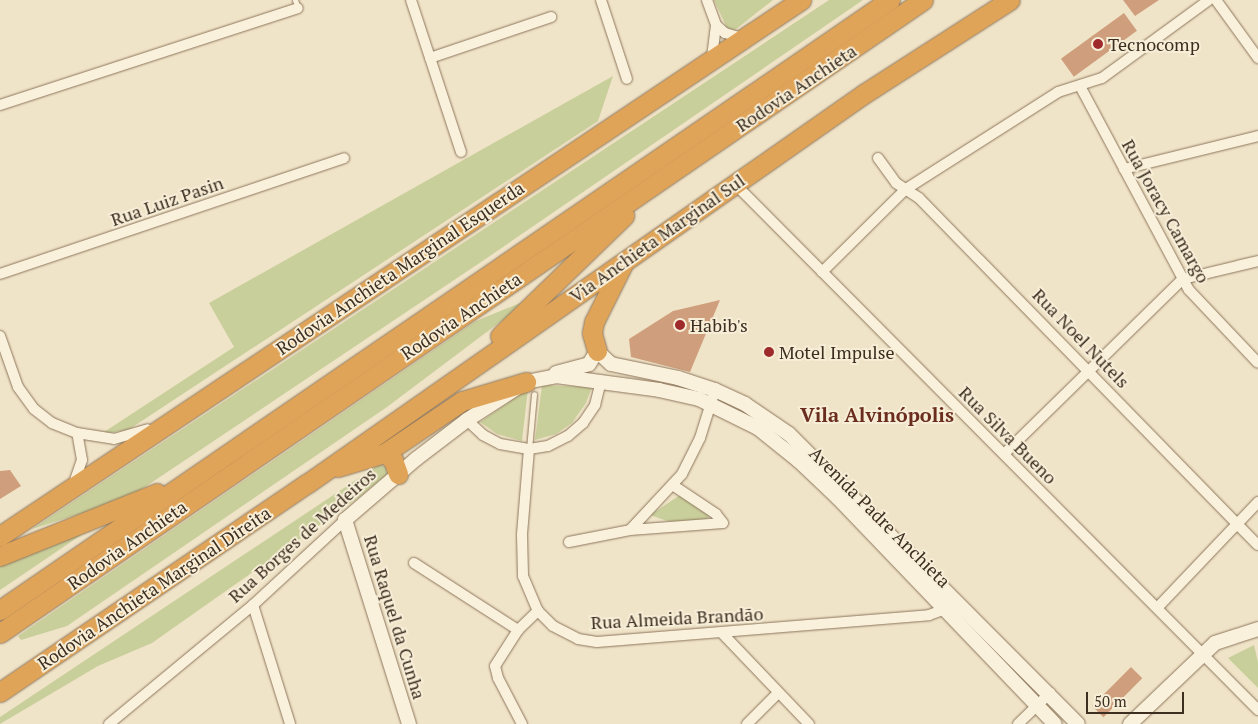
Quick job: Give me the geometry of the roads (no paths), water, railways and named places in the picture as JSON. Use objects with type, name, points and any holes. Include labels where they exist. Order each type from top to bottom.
[{"type":"highway","name":"Rodovia Anchieta Marginal Esquerda","points":[[0,536],[800,0]]},
{"type":"highway","name":"Rodovia Anchieta","points":[[0,610],[890,0]]},
{"type":"highway","name":"Rodovia Anchieta","points":[[0,633],[923,0]]},
{"type":"highway","name":"Via Anchieta Marginal Sul","points":[[308,483],[461,373],[865,93],[1010,0]]},
{"type":"highway","points":[[461,373],[660,181]]},
{"type":"highway","points":[[596,351],[592,333],[594,322],[624,261]]},
{"type":"highway","points":[[327,470],[385,452],[462,401],[530,388]]},
{"type":"highway","points":[[385,452],[393,460],[398,474]]},
{"type":"highway","points":[[0,556],[135,503],[228,454]]},
{"type":"highway","name":"Rodovia Anchieta Marginal Direita","points":[[0,692],[308,483]]},
{"type":"street","points":[[411,0],[461,152]]},
{"type":"street","points":[[601,0],[627,79]]},
{"type":"street","points":[[707,0],[716,25],[712,59]]},
{"type":"street","points":[[822,272],[906,189],[1058,92],[1102,78],[1209,0]]},
{"type":"street","points":[[1216,0],[1258,58]]},
{"type":"street","points":[[0,106],[297,4]]},
{"type":"street","points":[[430,58],[551,16]]},
{"type":"street","points":[[716,25],[725,33],[743,38]]},
{"type":"street","name":"Rua Joracy Camargo","points":[[1080,86],[1183,279],[1197,300],[1258,363]]},
{"type":"street","points":[[1124,169],[1258,136]]},
{"type":"street","name":"Rua Luiz Pasin","points":[[0,274],[344,158]]},
{"type":"street","name":"Rua Noel Nutels","points":[[878,158],[896,183],[919,198],[1089,368],[1258,545]]},
{"type":"street","name":"Rua Silva Bueno","points":[[735,184],[1004,454],[1159,606],[1258,710]]},
{"type":"street","points":[[1004,454],[1089,368],[1183,279],[1258,261]]},
{"type":"street","points":[[0,336],[3,354],[18,388],[34,409],[52,423],[77,434],[114,439],[173,421]]},
{"type":"street","points":[[549,377],[589,364],[596,351]]},
{"type":"street","name":"Avenida Padre Anchieta","points":[[596,351],[608,363],[678,378],[714,397],[758,428],[799,461],[1055,724]]},
{"type":"street","points":[[467,420],[491,440],[509,447],[529,449],[559,442],[576,430],[595,404],[601,381],[608,375],[636,370]]},
{"type":"street","name":"Avenida Padre Anchieta","points":[[530,388],[549,377],[601,381],[714,397],[745,404],[789,434],[1050,692],[1078,724]]},
{"type":"street","name":"Rua Borges de Medeiros","points":[[109,724],[253,605],[398,474],[467,420],[530,388]]},
{"type":"street","points":[[630,530],[674,486],[694,452],[714,397]]},
{"type":"street","points":[[72,487],[82,460],[77,434]]},
{"type":"street","name":"Rua Almeida Brandão","points":[[529,449],[521,566],[528,593],[538,611],[562,632],[591,642],[722,633],[929,615],[946,610],[958,601]]},
{"type":"street","points":[[569,542],[630,530],[722,523],[716,514],[674,486]]},
{"type":"street","points":[[1159,606],[1258,502]]},
{"type":"street","name":"Rua Raquel da Cunha","points":[[345,520],[409,724]]},
{"type":"street","points":[[414,563],[518,630]]},
{"type":"street","points":[[253,605],[290,724]]},
{"type":"street","points":[[522,724],[495,670],[499,657],[518,630],[538,611]]},
{"type":"street","points":[[1130,724],[1203,653],[1223,639],[1258,629]]},
{"type":"street","points":[[722,633],[778,694],[809,724]]},
{"type":"street","points":[[1018,724],[1050,692]]},
{"type":"street","points":[[747,724],[778,694]]},
{"type":"lane","points":[[529,449],[530,388]]},
{"type":"place","name":"Tecnocomp","points":[[1098,44]]},
{"type":"place","name":"Habib's","points":[[680,325]]},
{"type":"place","name":"Motel Impulse","points":[[769,352]]},
{"type":"district","name":"Vila Alvinópolis","points":[[877,414]]}]
